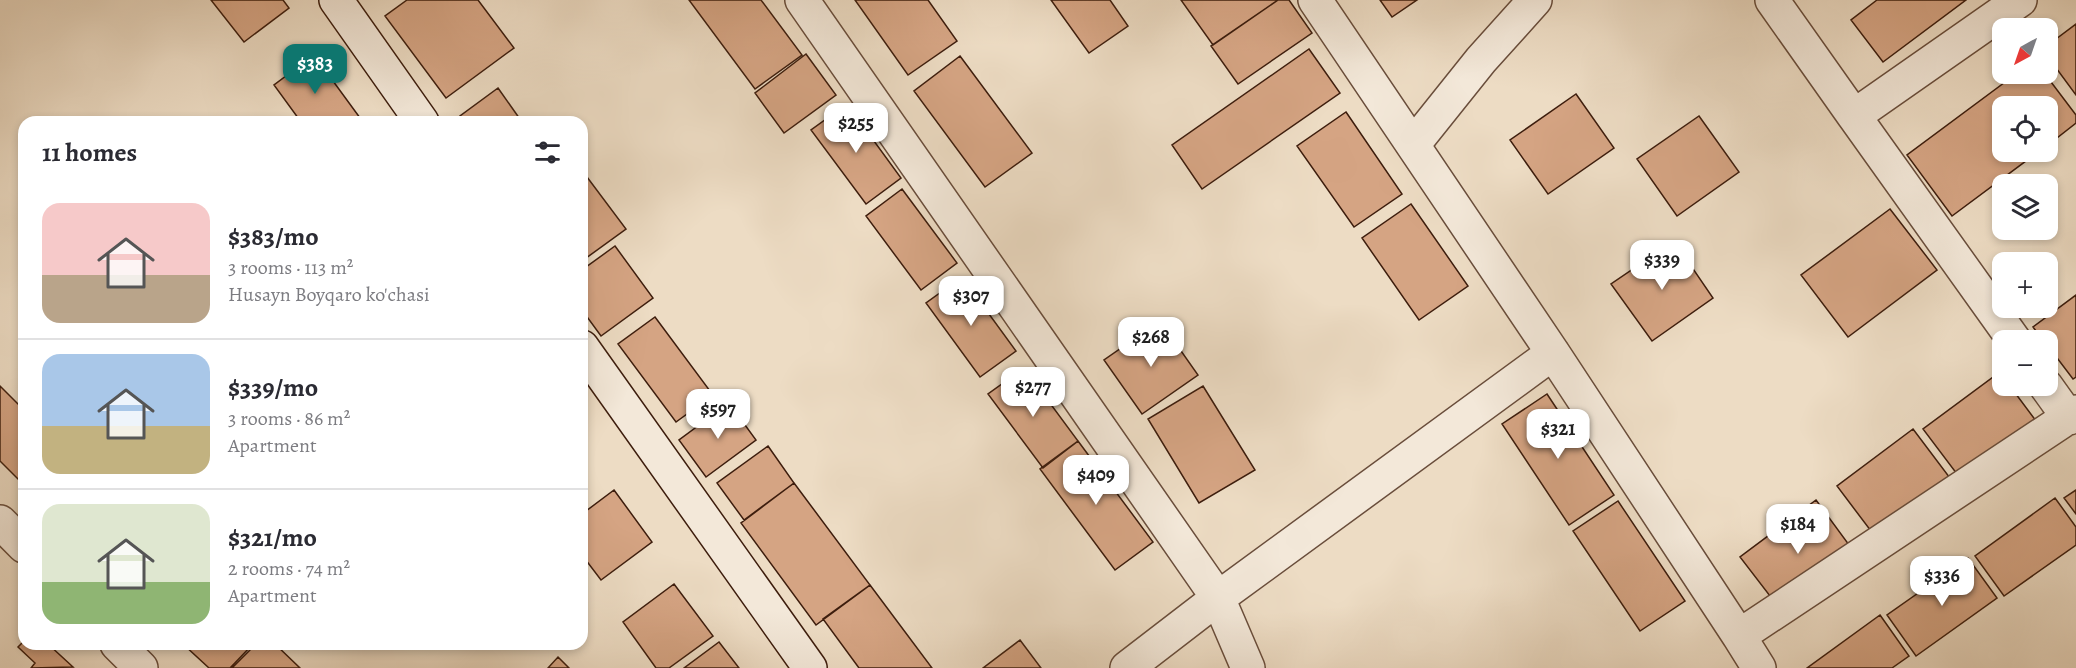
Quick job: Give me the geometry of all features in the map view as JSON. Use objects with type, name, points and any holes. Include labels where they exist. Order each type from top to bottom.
[{"type":"street","points":[[336,0],[418,116]]},
{"type":"street","points":[[802,0],[1218,598],[1248,668]]},
{"type":"street","points":[[1315,0],[1553,353],[1759,668]]},
{"type":"street","points":[[1413,145],[1481,60],[1535,0]]},
{"type":"street","points":[[1772,0],[2007,330]]},
{"type":"street","points":[[1854,116],[2020,0]]},
{"type":"street","points":[[1127,668],[1218,598],[1553,353]]},
{"type":"street","points":[[588,355],[810,668]]},
{"type":"street","points":[[1739,636],[2072,415],[2055,396]]},
{"type":"street","points":[[0,522],[18,540]]},
{"type":"street","points":[[123,650],[141,668]]},
{"type":"building","points":[[211,0],[283,0],[289,8],[244,42]]},
{"type":"building","points":[[407,0],[478,0],[514,48],[446,98],[385,16]]},
{"type":"building","points":[[689,0],[761,0],[802,55],[755,89]]},
{"type":"building","points":[[855,0],[928,0],[957,41],[908,75]]},
{"type":"building","points":[[1051,0],[1110,0],[1128,26],[1089,53]]},
{"type":"building","points":[[1181,0],[1278,0],[1213,45]]},
{"type":"building","points":[[1278,0],[1289,0],[1312,33],[1238,84],[1211,46]]},
{"type":"building","points":[[1380,0],[1417,0],[1392,17]]},
{"type":"building","points":[[1877,0],[1966,0],[1883,62],[1851,20]]},
{"type":"building","points":[[2076,24],[2076,95],[2058,71],[2058,38]]},
{"type":"building","points":[[1309,49],[1340,93],[1202,189],[1172,145]]},
{"type":"building","points":[[806,54],[836,95],[784,133],[755,93]]},
{"type":"building","points":[[314,55],[359,116],[297,116],[274,85]]},
{"type":"building","points":[[960,56],[1032,153],[985,187],[914,91]]},
{"type":"building","points":[[2003,84],[2053,84],[2076,115],[2076,123],[2058,137],[2058,96],[1992,96],[1992,162],[2025,162],[2008,174],[1992,174],[1992,186],[1952,216],[1907,155]]},
{"type":"building","points":[[498,88],[518,116],[460,116]]},
{"type":"building","points":[[1576,94],[1614,148],[1548,194],[1510,140]]},
{"type":"building","points":[[847,104],[901,178],[866,204],[811,130]]},
{"type":"building","points":[[1346,112],[1402,194],[1354,227],[1297,146]]},
{"type":"building","points":[[1699,116],[1739,172],[1677,216],[1637,159]]},
{"type":"building","points":[[588,178],[626,229],[588,257]]},
{"type":"building","points":[[902,189],[957,263],[921,290],[866,216]]},
{"type":"building","points":[[1411,204],[1468,286],[1419,320],[1362,238]]},
{"type":"building","points":[[1890,209],[1937,270],[1848,337],[1801,275]]},
{"type":"building","points":[[1674,241],[1713,298],[1652,341],[1611,284]]},
{"type":"building","points":[[615,246],[653,298],[601,336],[588,318],[588,266]]},
{"type":"building","points":[[962,277],[1016,351],[980,377],[926,303]]},
{"type":"building","points":[[2076,295],[2076,377],[2073,379],[2058,359],[2058,330],[2035,330],[2033,327],[2045,318],[2058,318],[2058,308]]},
{"type":"building","points":[[655,317],[713,395],[676,422],[618,344]]},
{"type":"building","points":[[1160,321],[1198,375],[1142,414],[1104,360]]},
{"type":"building","points":[[1024,368],[1078,441],[1043,468],[988,394]]},
{"type":"building","points":[[1992,378],[1992,396],[2017,396],[2039,425],[1963,482],[1923,429]]},
{"type":"building","points":[[0,386],[18,404],[18,479],[0,461]]},
{"type":"building","points":[[1203,386],[1255,470],[1199,503],[1148,419]]},
{"type":"building","points":[[1547,394],[1614,495],[1569,525],[1502,424]]},
{"type":"building","points":[[729,403],[756,440],[706,477],[679,440]]},
{"type":"building","points":[[1913,429],[1953,482],[1877,539],[1837,486]]},
{"type":"building","points":[[1078,441],[1153,542],[1115,570],[1040,469]]},
{"type":"building","points":[[768,446],[794,483],[744,520],[717,483]]},
{"type":"building","points":[[794,483],[870,585],[816,625],[741,523]]},
{"type":"building","points":[[614,490],[652,542],[601,580],[588,563],[588,510]]},
{"type":"building","points":[[2076,490],[2076,514],[2064,498]]},
{"type":"building","points":[[2055,498],[2076,527],[2076,545],[2004,596],[1975,556]]},
{"type":"building","points":[[1816,500],[1855,553],[1780,609],[1740,557]]},
{"type":"building","points":[[1618,501],[1685,601],[1640,631],[1573,531]]},
{"type":"building","points":[[1968,558],[1997,598],[1916,656],[1887,615]]},
{"type":"building","points":[[674,584],[713,636],[669,668],[656,668],[623,622]]},
{"type":"building","points":[[870,585],[932,668],[859,668],[823,619]]},
{"type":"building","points":[[1880,615],[1909,656],[1892,668],[1807,668]]},
{"type":"building","points":[[1020,640],[1041,668],[983,668]]},
{"type":"building","points":[[719,642],[739,668],[684,668]]},
{"type":"building","points":[[21,650],[55,650],[73,667],[31,668],[35,663]]},
{"type":"building","points":[[190,650],[247,650],[230,668],[209,668]]},
{"type":"building","points":[[250,650],[281,650],[300,668],[232,668]]},
{"type":"building","points":[[558,657],[569,668],[548,668]]}]
